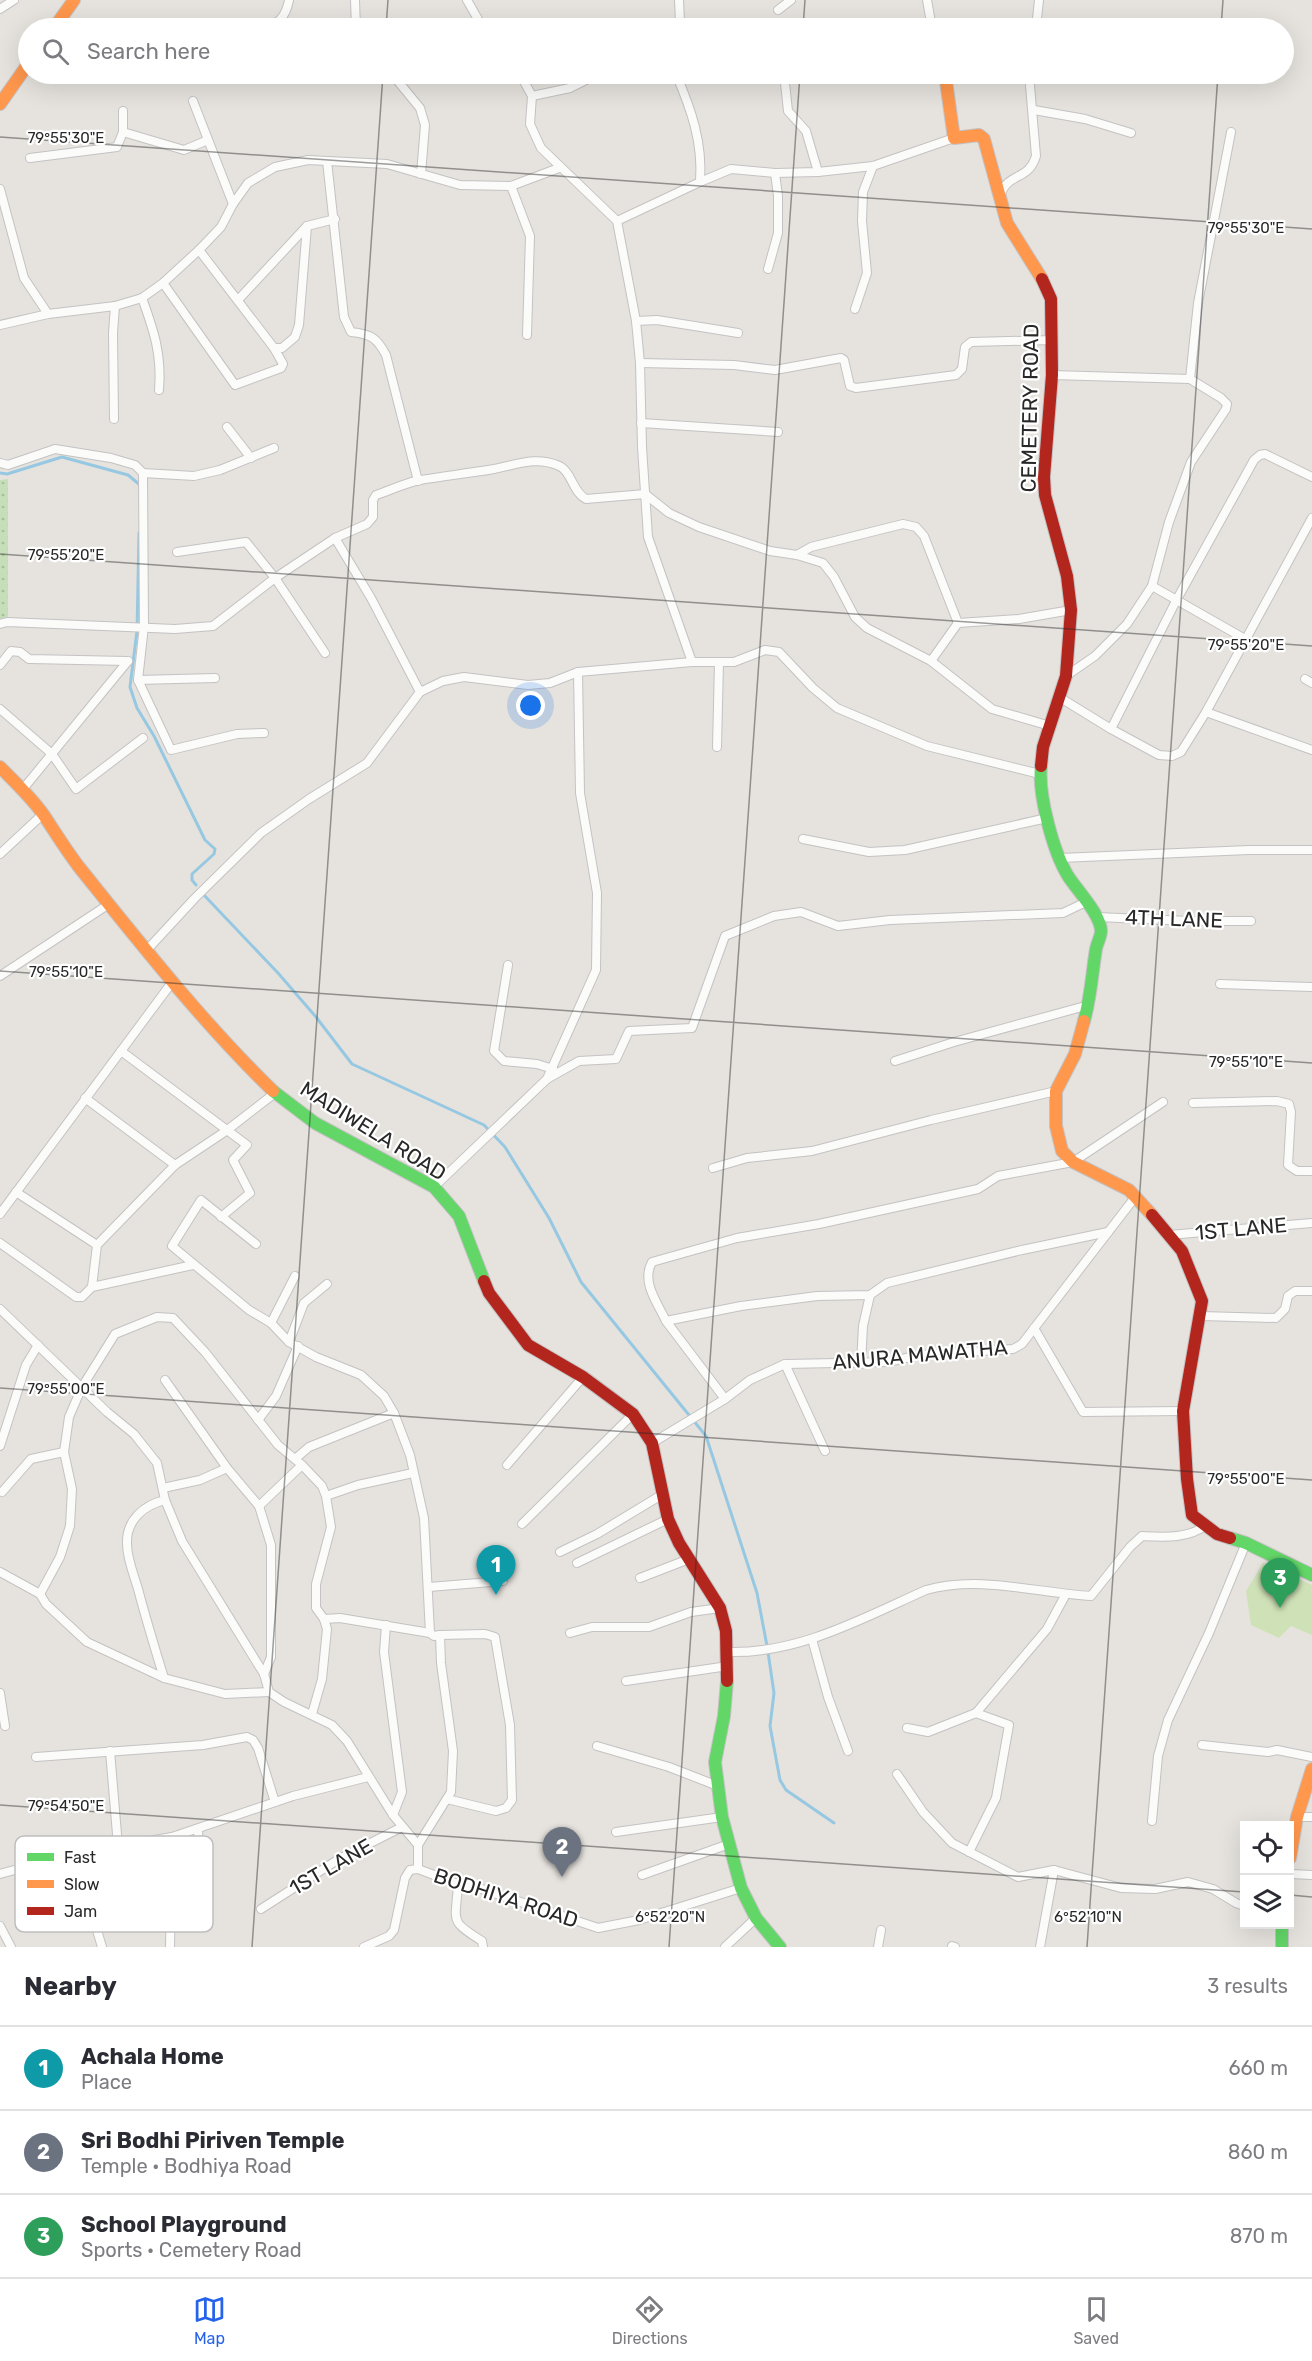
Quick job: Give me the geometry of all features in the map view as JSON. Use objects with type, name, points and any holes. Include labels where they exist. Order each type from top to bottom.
[{"type":"street","points":[[0,9],[14,0]]},
{"type":"street","points":[[61,18],[74,0]]},
{"type":"street","points":[[282,18],[286,13],[289,0]]},
{"type":"street","points":[[355,0],[356,18]]},
{"type":"street","points":[[467,0],[476,18]]},
{"type":"street","points":[[679,0],[680,18]]},
{"type":"street","points":[[778,10],[791,0]]},
{"type":"street","points":[[927,0],[930,18]]},
{"type":"street","points":[[1037,18],[1040,0]]},
{"type":"street","points":[[0,104],[18,78]]},
{"type":"street","points":[[400,84],[420,108],[425,125],[421,174]]},
{"type":"street","points":[[525,84],[532,96],[530,124],[541,148],[559,168],[617,221],[636,321],[648,537],[692,662]]},
{"type":"street","points":[[532,96],[570,88],[578,84]]},
{"type":"street","points":[[680,84],[690,107],[698,136],[700,182]]},
{"type":"street","points":[[785,84],[788,111],[806,131],[818,172]]},
{"type":"street","points":[[617,221],[731,169],[775,173],[818,172],[873,166],[954,138],[946,84]]},
{"type":"street","points":[[1000,197],[1003,186],[1010,180],[1025,174],[1034,163],[1036,156],[1030,84]]},
{"type":"street","points":[[193,101],[233,204]]},
{"type":"street","points":[[1034,110],[1085,119],[1131,133]]},
{"type":"street","points":[[30,158],[117,147],[123,132],[123,111]]},
{"type":"street","points":[[123,132],[184,150],[208,140]]},
{"type":"street","points":[[1190,379],[1198,303],[1231,132]]},
{"type":"street","name":"CEMETERY ROAD","points":[[954,138],[979,135],[984,139],[1007,222],[1040,274],[1051,299],[1052,375],[1044,477],[1045,495],[1067,576],[1071,610],[1066,676],[1042,747],[1040,774],[1047,818],[1060,858],[1067,874],[1097,917]]},
{"type":"street","points":[[0,326],[48,314],[115,306],[142,298],[163,284],[200,250],[221,227],[233,204],[248,183],[275,167],[308,160],[387,164],[460,185],[512,186],[559,168]]},
{"type":"street","points":[[327,161],[344,317],[351,332],[364,334],[379,341],[387,355],[418,481]]},
{"type":"street","points":[[855,309],[867,273],[862,221],[863,192],[873,166]]},
{"type":"street","points":[[768,269],[778,233],[778,196],[775,173]]},
{"type":"street","points":[[512,186],[530,236],[527,334]]},
{"type":"street","points":[[0,189],[24,278],[48,314]]},
{"type":"street","points":[[238,300],[307,226],[334,219]]},
{"type":"street","points":[[274,348],[282,348],[295,337],[299,325],[307,226]]},
{"type":"street","points":[[163,284],[235,386],[281,368],[284,364],[274,348],[200,250]]},
{"type":"street","points":[[142,298],[153,328],[161,366],[159,390]]},
{"type":"street","points":[[114,419],[112,333],[115,306]]},
{"type":"street","points":[[636,321],[657,320],[738,333]]},
{"type":"street","points":[[640,363],[734,365],[775,370],[841,358],[844,360],[850,386],[856,388],[956,375],[962,369],[965,346],[971,342],[1053,340]]},
{"type":"street","points":[[1052,375],[1190,379],[1227,404],[1191,462],[1169,522],[1152,586],[1127,624],[1095,656],[1066,676]]},
{"type":"street","points":[[641,423],[778,432]]},
{"type":"street","points":[[227,427],[251,458]]},
{"type":"street","points":[[0,463],[8,465],[55,449],[111,458],[135,465],[144,473],[194,476],[220,470],[274,448]]},
{"type":"street","points":[[1111,729],[1176,601],[1254,460],[1265,454],[1312,477]]},
{"type":"street","points":[[0,624],[7,622],[175,629],[213,626],[274,578],[335,538],[367,524],[373,518],[373,500],[376,495],[418,481],[496,468],[520,461],[543,461],[560,465],[570,477],[578,495],[586,499],[645,494],[669,513],[699,527],[770,551],[797,555],[823,563],[834,577],[855,617],[867,628],[931,661],[992,709],[1050,726]]},
{"type":"street","points":[[144,473],[138,680],[171,750],[237,735],[264,733]]},
{"type":"street","points":[[1059,697],[1159,755],[1173,756],[1181,752],[1206,712],[1312,518]]},
{"type":"street","points":[[797,555],[811,547],[903,524],[916,527],[924,536],[958,623]]},
{"type":"street","points":[[335,538],[371,598],[420,692]]},
{"type":"street","points":[[177,552],[246,542],[326,653]]},
{"type":"street","points":[[1152,586],[1245,639]]},
{"type":"street","points":[[958,623],[1019,619],[1071,610]]},
{"type":"street","points":[[931,661],[958,623]]},
{"type":"street","points":[[146,951],[208,884],[261,833],[309,799],[366,764],[420,692],[443,681],[464,677],[528,685],[550,682],[578,672],[692,662],[734,662],[765,650],[778,652],[813,688],[837,708],[927,746],[1040,774]]},
{"type":"street","points":[[0,665],[11,651],[20,652],[29,659],[128,661],[23,789]]},
{"type":"street","points":[[717,747],[719,662]]},
{"type":"street","points":[[547,1079],[596,970],[597,893],[580,793],[578,672]]},
{"type":"street","points":[[138,680],[215,678]]},
{"type":"street","points":[[0,709],[52,753],[76,789],[143,738]]},
{"type":"street","points":[[1206,712],[1312,750]]},
{"type":"street","name":"MADIWELA ROAD","points":[[0,767],[23,789],[43,814],[65,849],[146,951],[236,1055],[275,1093],[315,1124],[434,1187],[459,1216],[489,1293],[528,1345],[583,1377],[633,1414],[652,1443],[669,1519],[679,1543],[720,1608],[728,1652],[724,1716],[715,1762],[722,1817],[741,1888],[756,1918],[780,1947]]},
{"type":"street","points":[[0,854],[43,814]]},
{"type":"street","points":[[803,839],[868,852],[905,850],[1047,818]]},
{"type":"street","points":[[1060,858],[1249,850],[1312,850]]},
{"type":"street","points":[[434,1187],[547,1079],[579,1061],[616,1059],[629,1031],[692,1028],[725,936],[774,915],[801,912],[838,926],[890,920],[1063,913],[1088,901]]},
{"type":"street","points":[[0,976],[109,904]]},
{"type":"street","points":[[1097,917],[1101,931],[1096,946],[1089,1005],[1075,1053],[1056,1091],[1056,1126],[1062,1151],[1073,1162],[1129,1190],[1136,1196],[1182,1251],[1202,1301],[1202,1316],[1190,1362],[1183,1412],[1186,1479],[1192,1515],[1217,1534],[1246,1543],[1312,1575]]},
{"type":"street","name":"4TH LANE","points":[[1097,917],[1251,921]]},
{"type":"street","points":[[508,965],[494,1052],[504,1060],[537,1064],[553,1069]]},
{"type":"street","points":[[0,1214],[173,981]]},
{"type":"street","points":[[1220,984],[1312,987]]},
{"type":"street","points":[[895,1061],[954,1042],[1089,1005]]},
{"type":"street","points":[[121,1051],[247,1145],[233,1160],[250,1193],[221,1217]]},
{"type":"street","points":[[713,1168],[747,1158],[812,1151],[1056,1091]]},
{"type":"street","points":[[92,1287],[98,1245],[175,1165],[226,1131],[275,1093]]},
{"type":"street","points":[[86,1098],[175,1165]]},
{"type":"street","points":[[1193,1103],[1277,1101],[1288,1104],[1291,1112],[1288,1165],[1297,1171],[1312,1171]]},
{"type":"street","points":[[725,1399],[666,1321],[650,1290],[646,1272],[652,1262],[737,1238],[819,1224],[978,1189],[998,1176],[1073,1162],[1163,1102]]},
{"type":"street","points":[[16,1192],[98,1245]]},
{"type":"street","name":"ANURA MAWATHA","points":[[652,1443],[725,1399],[750,1380],[785,1364],[861,1364],[888,1362],[920,1355],[1013,1349],[1022,1344],[1136,1196]]},
{"type":"street","points":[[256,1244],[201,1200],[172,1246],[192,1265],[249,1310],[271,1323],[293,1344],[316,1357],[361,1375],[384,1396],[394,1413],[410,1455],[412,1473],[424,1518],[430,1633]]},
{"type":"street","name":"1ST LANE","points":[[1169,1235],[1312,1223]]},
{"type":"street","points":[[666,1321],[741,1306],[806,1297],[870,1295],[887,1283],[1108,1232]]},
{"type":"street","points":[[0,1243],[76,1297],[82,1297],[92,1287],[192,1265]]},
{"type":"street","points":[[271,1323],[295,1276]]},
{"type":"street","points":[[258,1420],[276,1396],[304,1303],[327,1284]]},
{"type":"street","points":[[1202,1316],[1276,1318],[1285,1309],[1288,1296],[1295,1291],[1312,1291]]},
{"type":"street","points":[[861,1364],[863,1326],[870,1295]]},
{"type":"street","points":[[0,1309],[107,1412],[134,1434],[158,1463],[165,1500],[182,1541],[264,1674],[269,1692],[225,1694],[164,1678],[87,1642],[45,1604],[40,1594],[0,1572]]},
{"type":"street","points":[[40,1594],[60,1557],[70,1526],[72,1490],[64,1452],[69,1417],[82,1388],[115,1334],[157,1317],[173,1318],[205,1352],[278,1445],[299,1462],[322,1486],[326,1496],[331,1527],[316,1584],[316,1608],[324,1619],[327,1629],[322,1679],[312,1714]]},
{"type":"street","points":[[1034,1328],[1083,1412],[1183,1412]]},
{"type":"street","points":[[0,1446],[26,1365],[38,1345]]},
{"type":"street","points":[[785,1364],[825,1451]]},
{"type":"street","points":[[507,1465],[583,1377]]},
{"type":"street","points":[[165,1380],[227,1468],[259,1506],[271,1545],[271,1657],[264,1674]]},
{"type":"street","points":[[259,1506],[299,1462],[309,1447],[394,1413]]},
{"type":"street","points":[[522,1524],[633,1414]]},
{"type":"street","points":[[2,1492],[31,1459],[64,1452]]},
{"type":"street","points":[[163,1488],[200,1479],[227,1468]]},
{"type":"street","points":[[326,1496],[358,1485],[412,1473]]},
{"type":"street","points":[[560,1552],[597,1534],[663,1494]]},
{"type":"street","points":[[164,1678],[131,1566],[127,1544],[131,1524],[140,1511],[152,1503],[165,1500]]},
{"type":"street","points":[[577,1563],[669,1519]]},
{"type":"street","points":[[728,1652],[754,1652],[812,1639],[926,1590],[941,1586],[1002,1584],[1091,1596],[1130,1547],[1142,1536],[1165,1537],[1197,1533],[1206,1525]]},
{"type":"street","points":[[1152,1821],[1158,1756],[1168,1720],[1209,1633],[1246,1543]]},
{"type":"street","points":[[640,1578],[689,1559]]},
{"type":"street","points":[[429,1587],[503,1581]]},
{"type":"street","points":[[907,1728],[928,1732],[976,1713],[1047,1629],[1066,1594]]},
{"type":"street","points":[[570,1633],[591,1627],[649,1626],[692,1612],[720,1608]]},
{"type":"street","points":[[324,1619],[340,1618],[386,1625],[430,1633],[434,1636],[485,1634],[495,1637],[510,1725],[512,1800],[506,1808],[496,1811],[447,1799]]},
{"type":"street","points":[[386,1625],[384,1652],[402,1792],[393,1815]]},
{"type":"street","points":[[418,1845],[451,1792],[453,1751],[441,1663],[440,1635]]},
{"type":"street","points":[[812,1639],[828,1697],[848,1751]]},
{"type":"street","points":[[626,1681],[728,1666]]},
{"type":"street","name":"BODHIYA ROAD","points":[[269,1692],[284,1702],[332,1725],[347,1741],[393,1815],[418,1845],[418,1869],[598,1928],[639,1920],[741,1888]]},
{"type":"street","points":[[0,1694],[4,1726]]},
{"type":"street","points":[[969,1852],[996,1798],[1009,1725],[976,1713]]},
{"type":"street","points":[[36,1756],[203,1745],[247,1737],[253,1740],[258,1748],[275,1802]]},
{"type":"street","points":[[1202,1745],[1268,1752],[1277,1750],[1312,1757]]},
{"type":"street","points":[[597,1746],[669,1767],[718,1786]]},
{"type":"street","points":[[110,1751],[117,1836]]},
{"type":"street","points":[[1294,1835],[1312,1769]]},
{"type":"street","points":[[897,1774],[923,1812],[952,1844],[1018,1877],[1054,1870],[1121,1888],[1155,1889],[1188,1882],[1213,1889],[1240,1904]]},
{"type":"street","points":[[175,1836],[275,1802],[368,1777]]},
{"type":"street","points":[[616,1832],[722,1817]]},
{"type":"street","points":[[1297,1817],[1312,1817]]},
{"type":"street","name":"1ST LANE","points":[[261,1909],[339,1859],[402,1827]]},
{"type":"street","points":[[198,1829],[198,1836]]},
{"type":"street","points":[[642,1875],[729,1844]]},
{"type":"street","points":[[364,1947],[389,1936],[394,1930],[405,1878],[411,1870],[418,1869]]},
{"type":"street","points":[[0,1874],[15,1870]]},
{"type":"street","points":[[1040,1947],[1054,1870]]},
{"type":"street","points":[[1294,1874],[1312,1875]]},
{"type":"street","points":[[458,1884],[456,1921],[458,1926],[482,1941],[483,1947]]},
{"type":"street","points":[[725,1947],[756,1918]]},
{"type":"street","points":[[0,1926],[12,1947]]},
{"type":"street","points":[[1282,1929],[1282,1947]]},
{"type":"street","points":[[878,1947],[881,1930]]},
{"type":"street","points":[[97,1932],[102,1947]]},
{"type":"street","points":[[170,1932],[170,1947]]},
{"type":"green space","points":[[8,479],[8,619],[0,620],[0,480]]},
{"type":"green space","points":[[1263,1563],[1312,1585],[1312,1635],[1291,1626],[1279,1638],[1251,1625],[1246,1591]]},
{"type":"waterway","points":[[0,473],[7,474],[62,457],[128,475],[140,487]]},
{"type":"waterway","points":[[139,533],[137,631],[130,687],[137,708],[154,736],[205,840],[215,849],[214,854],[192,874],[192,880],[196,885]]},
{"type":"waterway","points":[[202,893],[278,973],[352,1064],[484,1125],[505,1147],[549,1218],[581,1282],[706,1436],[757,1593],[767,1646]]},
{"type":"waterway","points":[[768,1652],[774,1693],[770,1726],[780,1780],[786,1790],[834,1823]]},
{"type":"traffic: fast","points":[[1041,766],[1044,807],[1057,852],[1068,876],[1093,910],[1100,925],[1101,933],[1096,949],[1084,1021]]},
{"type":"traffic: fast","points":[[273,1091],[315,1123],[434,1187],[459,1216],[484,1281]]},
{"type":"traffic: fast","points":[[1230,1538],[1246,1543],[1312,1575]]},
{"type":"traffic: fast","points":[[727,1681],[724,1716],[715,1762],[722,1817],[741,1888],[756,1918],[780,1947]]},
{"type":"traffic: fast","points":[[1282,1929],[1282,1947]]},
{"type":"traffic: slow","points":[[61,18],[74,0]]},
{"type":"traffic: slow","points":[[0,104],[18,78]]},
{"type":"traffic: slow","points":[[946,84],[954,138],[979,135],[984,139],[1007,223],[1042,279]]},
{"type":"traffic: slow","points":[[0,767],[38,808],[79,867],[173,982],[221,1038],[273,1091]]},
{"type":"traffic: slow","points":[[1084,1021],[1075,1054],[1056,1091],[1056,1126],[1062,1151],[1073,1162],[1129,1190],[1152,1215]]},
{"type":"traffic: slow","points":[[1294,1835],[1312,1769]]},
{"type":"traffic: jam","points":[[1041,766],[1043,747],[1066,676],[1071,610],[1067,576],[1045,495],[1044,477],[1052,375],[1051,299],[1042,279]]},
{"type":"traffic: jam","points":[[1152,1215],[1182,1251],[1202,1301],[1183,1411],[1187,1479],[1192,1515],[1217,1534],[1230,1538]]},
{"type":"traffic: jam","points":[[484,1281],[489,1293],[528,1345],[583,1377],[633,1414],[652,1443],[668,1519],[679,1543],[720,1608],[726,1631],[727,1681]]},
{"type":"place","name":"Achala Home","points":[[496,1595]]},
{"type":"place","name":"School Playground","points":[[1280,1608]]},
{"type":"place","name":"Sri Bodhi Piriven Temple","points":[[562,1877]]}]
